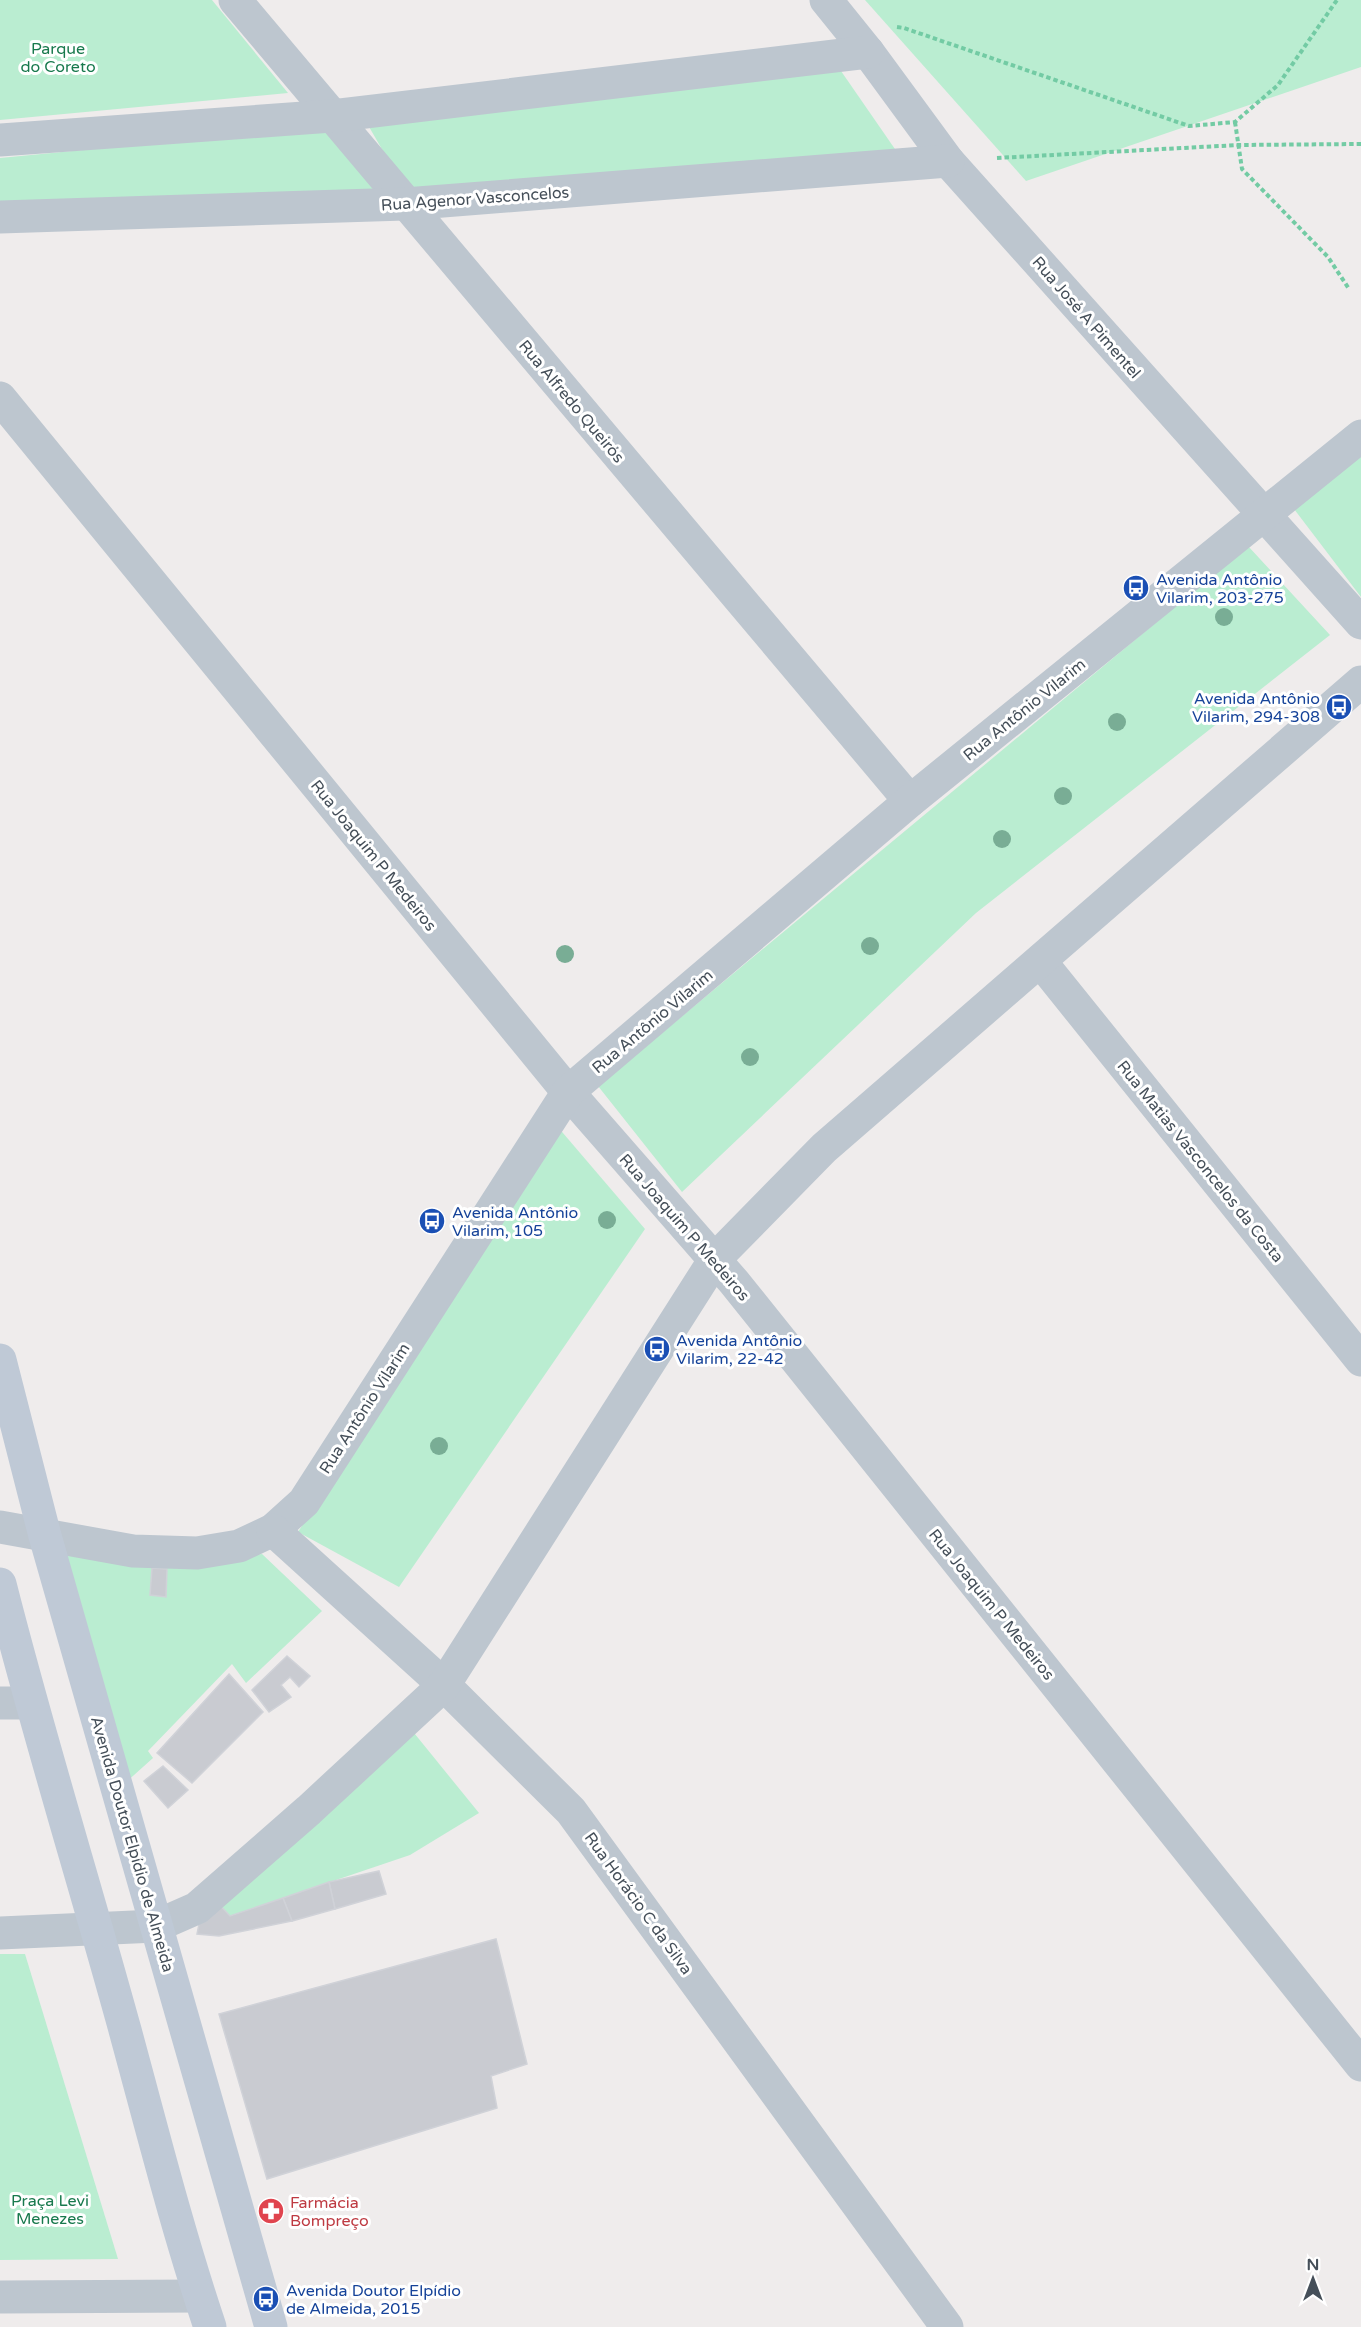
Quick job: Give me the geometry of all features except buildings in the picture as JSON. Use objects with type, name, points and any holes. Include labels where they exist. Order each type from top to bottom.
[{"type":"main road","name":"Avenida Doutor Elpídio de Almeida","points":[[0,1360],[45,1536],[271,2327]]},
{"type":"main road","points":[[0,1584],[15,1703],[97,1929],[168,2189],[210,2327]]},
{"type":"street","name":"Rua Alfredo Queirós","points":[[235,0],[910,801]]},
{"type":"street","name":"Rua José A Pimentel","points":[[835,11],[948,160],[1264,517],[1361,623]]},
{"type":"street","points":[[0,140],[332,116],[868,52]]},
{"type":"street","name":"Rua Agenor Vasconcelos","points":[[0,217],[405,204],[948,160]]},
{"type":"street","name":"Rua Joaquim P Medeiros","points":[[0,398],[568,1092],[715,1259],[1361,2065]]},
{"type":"street","name":"Rua Antônio Vilarim","points":[[0,1527],[133,1551],[197,1553],[239,1546],[273,1530],[304,1502],[568,1092],[910,801],[1264,517],[1361,436]]},
{"type":"street","points":[[0,1933],[156,1926],[197,1908],[309,1810],[444,1685],[715,1259],[824,1148],[1361,682]]},
{"type":"street","name":"Rua Matias Vasconcelos da Costa","points":[[1041,962],[1361,1360]]},
{"type":"street","name":"Rua Horácio C da Silva","points":[[273,1530],[444,1685],[571,1810],[947,2327]]},
{"type":"street","points":[[0,2297],[199,2296]]},
{"type":"path","points":[[835,11],[904,28],[1189,126],[1235,122],[1278,85],[1337,0]]},
{"type":"path","points":[[1235,122],[1242,169],[1328,257],[1349,289]]},
{"type":"path","points":[[948,160],[1238,145],[1361,144]]},
{"type":"green space","name":"Parque do Coreto","points":[[0,0],[212,0],[288,93],[0,120]]},
{"type":"green space","points":[[865,0],[1361,0],[1361,67],[1026,181]]},
{"type":"green space","points":[[841,71],[897,152],[406,191],[368,125]]},
{"type":"green space","points":[[322,127],[374,189],[0,210],[0,158]]},
{"type":"green space","points":[[1361,449],[1361,597],[1291,505]]},
{"type":"green space","points":[[1248,546],[1330,635],[976,913],[682,1192],[598,1086]]},
{"type":"green space","points":[[557,1126],[645,1229],[399,1587],[298,1532]]},
{"type":"green space","points":[[57,1546],[178,1564],[262,1554],[322,1611],[246,1683],[232,1664],[148,1751],[153,1758],[124,1784]]},
{"type":"green space","points":[[410,1728],[479,1813],[410,1855],[230,1916],[215,1900]]},
{"type":"green space","name":"Praça Levi Menezes","points":[[0,1954],[25,1954],[118,2259],[0,2260]]},
{"type":"place","name":"Avenida Antônio Vilarim, 203-275","points":[[1136,588]]},
{"type":"place","name":"Avenida Antônio Vilarim, 294-308","points":[[1339,707]]},
{"type":"place","name":"Avenida Antônio Vilarim, 105","points":[[432,1221]]},
{"type":"place","name":"Avenida Antônio Vilarim, 22-42","points":[[657,1349]]},
{"type":"place","name":"Farmácia Bompreço","points":[[271,2211]]},
{"type":"place","name":"Avenida Doutor Elpídio de Almeida, 2015","points":[[266,2299]]}]
